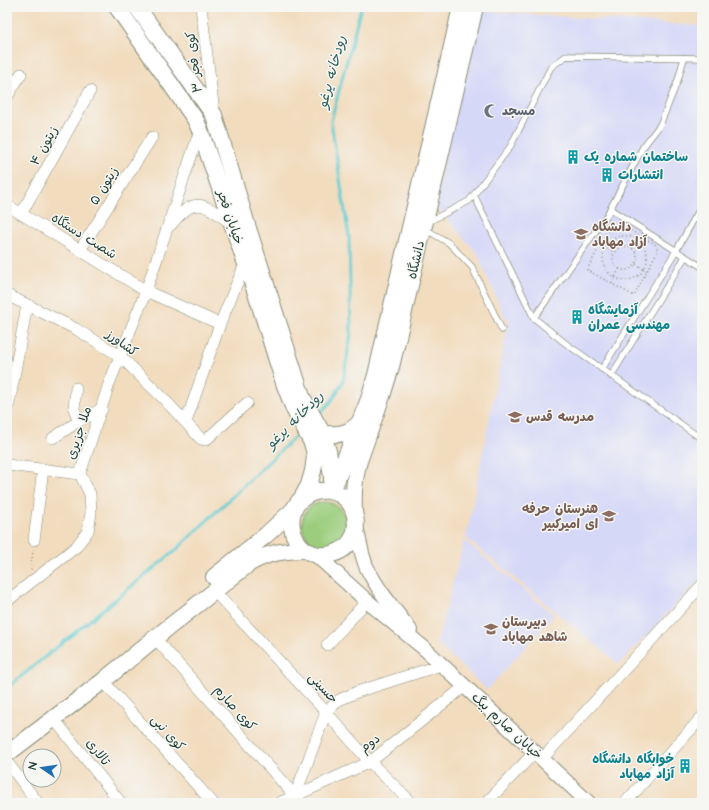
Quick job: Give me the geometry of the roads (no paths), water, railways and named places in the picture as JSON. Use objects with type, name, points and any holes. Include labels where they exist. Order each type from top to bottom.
[{"type":"main road","name":"خیابان فجر","points":[[117,7],[195,119],[245,264],[298,403],[318,436]]},
{"type":"main road","name":"خیابان فجر","points":[[137,7],[214,115],[298,403]]},
{"type":"main road","name":"دانشگاه","points":[[332,492],[369,399],[378,369],[461,7]]},
{"type":"main road","name":"دانشگاه","points":[[355,519],[354,489],[356,472],[384,393],[391,367],[475,7]]},
{"type":"main road","points":[[318,436],[348,433],[359,423]]},
{"type":"main road","points":[[318,436],[330,458],[332,492]]},
{"type":"main road","points":[[310,552],[298,542],[293,532],[296,505],[309,485],[313,471],[318,436]]},
{"type":"main road","points":[[7,741],[32,724],[182,604],[266,535],[307,495],[324,490],[346,499],[355,519],[354,536],[349,544],[342,550],[325,556],[310,552],[289,550],[273,552],[250,563],[103,681],[7,754]]},
{"type":"street","name":"کوی فجر ۳","points":[[201,7],[214,115]]},
{"type":"street","points":[[7,97],[20,74]]},
{"type":"street","name":"زیتون ۴","points":[[21,214],[90,91]]},
{"type":"street","name":"ملا جزیری","points":[[7,601],[76,547],[88,531],[92,513],[90,494],[80,474],[120,356],[146,291],[200,130]]},
{"type":"street","name":"زیتون ۵","points":[[80,250],[152,136]]},
{"type":"street","name":"شصت دستگاه","points":[[7,205],[146,291],[220,324]]},
{"type":"street","points":[[166,232],[183,211],[193,205],[208,208],[231,223]]},
{"type":"street","points":[[186,422],[220,324],[245,264]]},
{"type":"street","name":"کشاورز","points":[[7,295],[76,329],[120,356],[201,439],[205,440],[208,438],[247,403]]},
{"type":"street","points":[[9,404],[27,305]]},
{"type":"street","points":[[76,388],[74,409],[79,421]]},
{"type":"street","points":[[53,438],[79,421],[102,409]]},
{"type":"street","points":[[7,465],[80,474]]},
{"type":"street","points":[[34,540],[43,469]]},
{"type":"street","name":"خیابان صارم بیگ","points":[[355,519],[360,545],[366,564],[375,584],[425,649]]},
{"type":"street","name":"خیابان صارم بیگ","points":[[310,552],[425,649],[589,803]]},
{"type":"street","points":[[486,803],[539,756],[702,585]]},
{"type":"street","name":"حسینی","points":[[214,591],[370,762],[412,803]]},
{"type":"street","points":[[327,645],[367,601]]},
{"type":"street","name":"کوی صارم","points":[[155,638],[298,799]]},
{"type":"street","points":[[298,799],[326,712],[339,700],[357,692],[441,665]]},
{"type":"street","name":"کوی نبی","points":[[103,681],[212,803]]},
{"type":"street","name":"دوم","points":[[279,803],[298,799],[370,762],[464,686]]},
{"type":"street","points":[[625,803],[702,717]]},
{"type":"street","name":"تالاری","points":[[54,719],[121,803]]},
{"type":"street","points":[[7,762],[38,803]]},
{"type":"lane","points":[[502,330],[472,267],[449,243],[424,226],[469,201],[510,147],[552,67],[566,56],[702,58]]},
{"type":"lane","points":[[534,318],[607,215],[643,148],[660,125],[678,80],[684,58]]},
{"type":"lane","points":[[474,195],[534,318],[565,344],[702,439]]},
{"type":"lane","points":[[602,369],[676,250],[702,205]]},
{"type":"lane","points":[[610,209],[702,267]]},
{"type":"lane","points":[[611,376],[686,257]]},
{"type":"waterway","name":"رودخانه یرغو","points":[[318,415],[331,402],[343,382],[351,333],[349,237],[331,121],[361,7]]},
{"type":"waterway","name":"رودخانه یرغو","points":[[7,688],[176,550],[300,432]]},
{"type":"place","name":"مسجد","points":[[491,111]]},
{"type":"place","name":"ساختمان شماره یک","points":[[573,157]]},
{"type":"place","name":"انتشارات","points":[[607,175]]},
{"type":"place","name":"دانشگاه آزاد مهاباد","points":[[581,234]]},
{"type":"place","name":"آزمایشگاه مهندسی عمران","points":[[577,317]]},
{"type":"place","name":"مدرسه قدس","points":[[515,417]]},
{"type":"place","name":"هنرستان حرفه ای امیرکبیر","points":[[609,516]]},
{"type":"place","name":"دبیرستان شاهد مهاباد","points":[[491,629]]},
{"type":"place","name":"خوابگاه دانشگاه آزاد مهاباد","points":[[685,766]]}]
